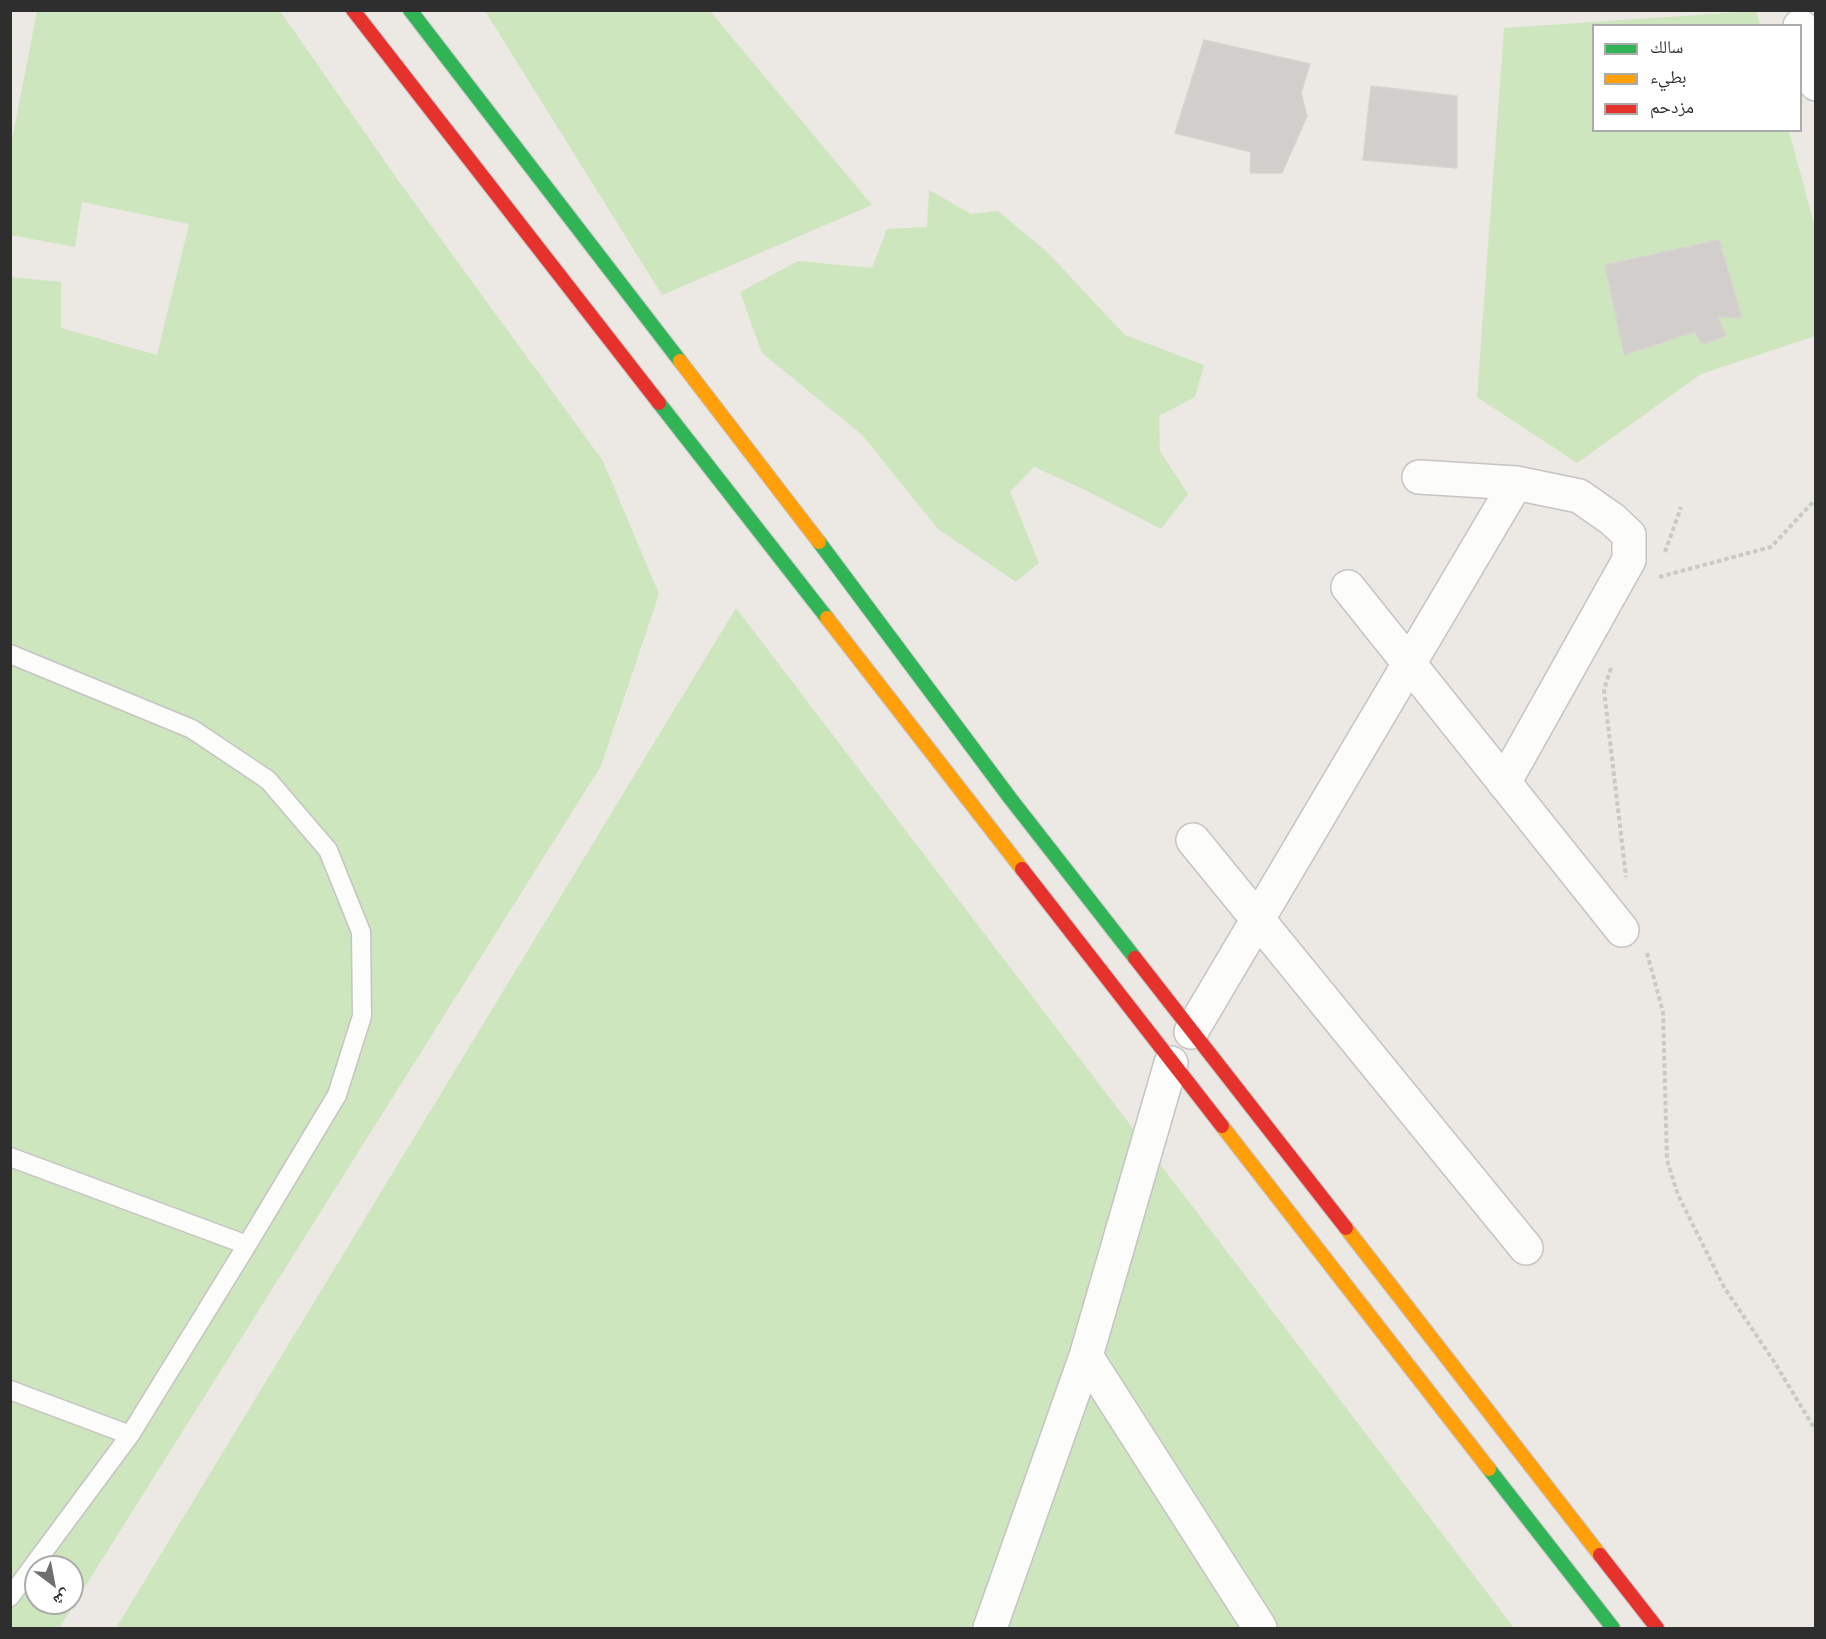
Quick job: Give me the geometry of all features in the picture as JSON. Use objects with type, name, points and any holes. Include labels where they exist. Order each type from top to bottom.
[{"type":"main road","points":[[353,10],[1613,1629]]},
{"type":"main road","points":[[410,10],[872,610],[1010,798],[1657,1629]]},
{"type":"street","points":[[1802,34],[1815,84]]},
{"type":"street","points":[[1419,477],[1516,483],[1579,496],[1612,519],[1629,535],[1629,560],[1504,783]]},
{"type":"street","points":[[1191,1032],[1516,483]]},
{"type":"street","points":[[1348,586],[1504,783],[1634,939]]},
{"type":"street","points":[[1193,840],[1526,1248]]},
{"type":"street","points":[[990,1629],[1086,1356],[1172,1063]]},
{"type":"street","points":[[1086,1356],[1260,1629]]},
{"type":"lane","points":[[10,654],[192,729],[268,780],[328,850],[361,932],[362,1016],[337,1095],[247,1245],[130,1435],[10,1597]]},
{"type":"lane","points":[[10,1157],[247,1245]]},
{"type":"lane","points":[[10,1390],[130,1435]]},
{"type":"path","points":[[1660,568],[1657,578],[1771,548],[1815,499]]},
{"type":"path","points":[[1664,558],[1681,507]]},
{"type":"path","points":[[1614,658],[1604,690],[1624,872],[1628,883]]},
{"type":"path","points":[[1634,939],[1663,1012],[1667,1160],[1678,1195],[1724,1287],[1773,1360],[1815,1431]]},
{"type":"green space","points":[[37,11],[280,11],[400,183],[603,461],[659,594],[601,766],[84,1588],[84,1555],[24,1555],[24,1615],[67,1615],[59,1628],[10,1628],[10,277],[61,282],[61,328],[157,355],[189,224],[82,202],[75,247],[11,235],[11,145]]},
{"type":"green space","points":[[485,11],[710,11],[872,205],[662,295]]},
{"type":"green space","points":[[1756,11],[1760,24],[1592,24],[1592,132],[1789,132],[1815,228],[1815,336],[1701,374],[1577,463],[1477,397],[1504,28]]},
{"type":"green space","points":[[929,190],[971,214],[998,211],[1047,252],[1125,335],[1204,365],[1195,397],[1159,416],[1160,451],[1188,494],[1161,529],[1034,467],[1010,492],[1039,563],[1016,582],[938,529],[862,435],[762,353],[740,292],[798,261],[872,268],[887,229],[927,227]]},
{"type":"green space","points":[[736,608],[1514,1628],[116,1628]]},
{"type":"building","points":[[1204,40],[1310,64],[1301,93],[1307,116],[1282,173],[1250,173],[1251,152],[1175,133]]},
{"type":"building","points":[[1371,86],[1457,96],[1457,168],[1363,160]]},
{"type":"building","points":[[1719,240],[1742,318],[1718,317],[1726,336],[1702,344],[1695,332],[1624,355],[1605,265]]},
{"type":"traffic: fast","points":[[410,10],[680,361]]},
{"type":"traffic: fast","points":[[659,403],[827,618]]},
{"type":"traffic: fast","points":[[819,542],[1010,798],[1135,958]]},
{"type":"traffic: fast","points":[[1489,1469],[1613,1628]]},
{"type":"traffic: slow","points":[[680,361],[819,542]]},
{"type":"traffic: slow","points":[[827,618],[1022,869]]},
{"type":"traffic: slow","points":[[1222,1126],[1489,1469]]},
{"type":"traffic: slow","points":[[1346,1228],[1600,1555]]},
{"type":"traffic: jam","points":[[353,10],[659,403]]},
{"type":"traffic: jam","points":[[1022,869],[1222,1126]]},
{"type":"traffic: jam","points":[[1135,958],[1346,1228]]},
{"type":"traffic: jam","points":[[1600,1555],[1657,1628]]}]
